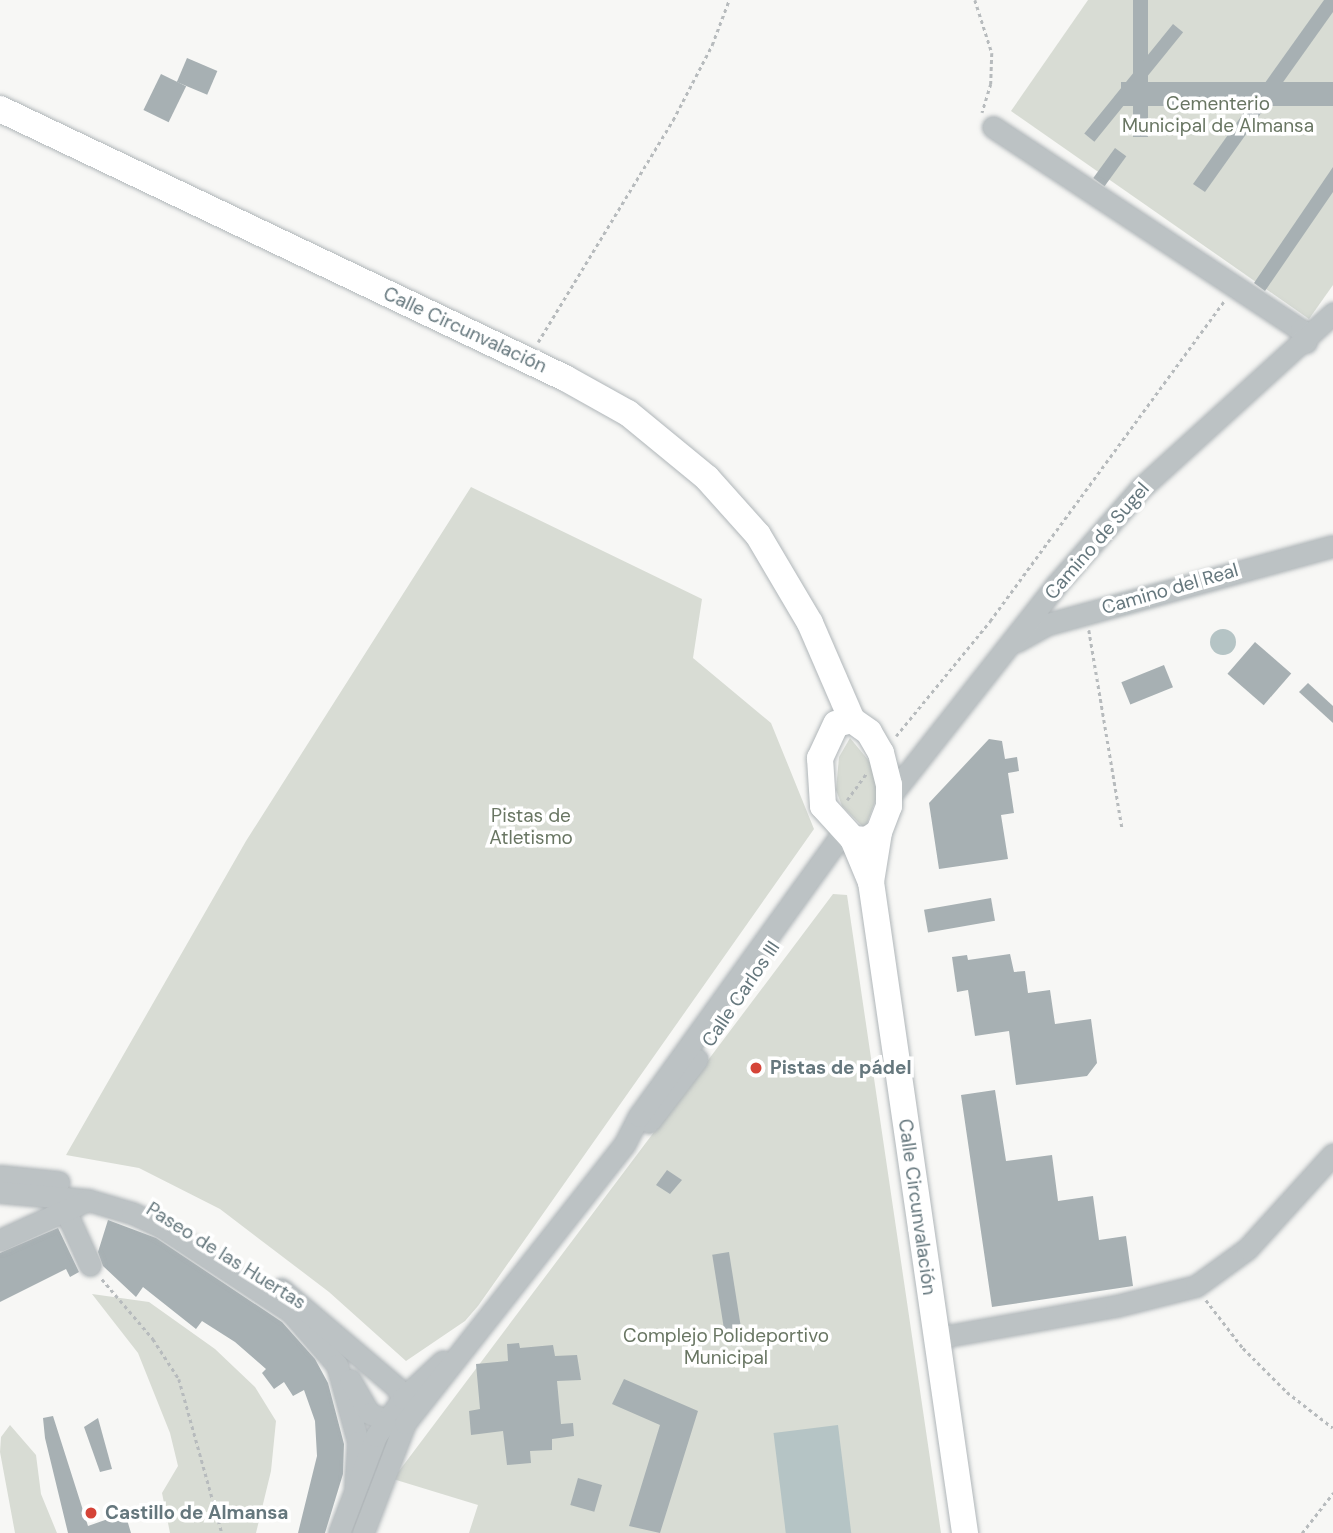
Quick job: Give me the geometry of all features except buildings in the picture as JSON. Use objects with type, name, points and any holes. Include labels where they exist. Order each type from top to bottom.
[{"type":"main road","name":"Calle Circunvalación","points":[[0,109],[527,360],[628,413],[716,487],[758,535],[785,576],[831,670],[844,722],[823,748],[818,787],[823,806],[848,836],[871,882],[965,1533]]},
{"type":"main road","points":[[844,722],[869,732],[881,753],[890,796],[879,832],[871,882]]},
{"type":"main road","points":[[848,836],[867,840],[879,832]]},
{"type":"street","points":[[993,127],[1301,330],[1306,342]]},
{"type":"street","name":"Camino de Sugel","points":[[890,796],[1011,644],[1141,488],[1306,342],[1333,313]]},
{"type":"street","name":"Camino del Real","points":[[1011,644],[1048,624],[1333,546]]},
{"type":"street","name":"Calle Carlos III","points":[[396,1414],[485,1327],[624,1144],[639,1116],[848,836]]},
{"type":"street","points":[[936,1338],[1116,1306],[1196,1286],[1247,1249],[1333,1154]]},
{"type":"street","name":"Paseo de las Huertas","points":[[0,1176],[94,1188],[161,1212],[304,1304],[387,1378],[396,1414],[369,1413],[337,1366],[281,1304],[162,1227],[88,1200],[0,1192]]},
{"type":"street","points":[[0,1240],[20,1227],[66,1212],[88,1200]]},
{"type":"street","points":[[66,1212],[90,1265]]},
{"type":"street","name":"Calle Carlos III","points":[[396,1414],[453,1352],[485,1327]]},
{"type":"street","points":[[387,1378],[424,1369],[453,1352]]},
{"type":"street","name":"Paseo de las Huertas","points":[[337,1366],[358,1442],[355,1487]]},
{"type":"street","points":[[339,1533],[355,1487],[396,1414]]},
{"type":"street","points":[[363,1533],[396,1414]]},
{"type":"path","points":[[527,360],[673,120],[712,45],[729,0]]},
{"type":"path","points":[[975,0],[992,53],[991,84],[982,113],[993,127]]},
{"type":"path","points":[[1086,613],[1122,827]]},
{"type":"path","points":[[90,1265],[153,1339],[179,1379],[222,1533]]},
{"type":"path","points":[[1196,1286],[1243,1348],[1287,1392],[1333,1428]]},
{"type":"path","points":[[1302,1533],[1333,1493]]},
{"type":"green space","name":"Cementerio Municipal de Almansa","points":[[1088,0],[1333,0],[1333,285],[1309,319],[1011,111]]},
{"type":"green space","name":"Pistas de Atletismo","points":[[471,487],[702,599],[693,658],[771,723],[814,829],[478,1306],[465,1321],[406,1361],[329,1292],[220,1209],[139,1168],[66,1155],[246,841]]},
{"type":"green space","points":[[850,738],[869,761],[876,777],[878,794],[865,829],[842,806],[836,790],[839,757]]},
{"type":"green space","name":"Complejo Polideportivo Municipal","points":[[833,894],[847,895],[941,1533],[469,1533],[478,1505],[393,1479]]},
{"type":"green space","points":[[92,1294],[149,1302],[215,1349],[255,1387],[276,1421],[271,1471],[256,1533],[170,1533],[162,1493],[178,1466],[170,1433],[138,1353]]},
{"type":"green space","points":[[10,1425],[36,1455],[41,1494],[57,1533],[15,1533],[0,1452],[1,1437]]},
{"type":"shaded area","points":[[1223,629],[1232,633],[1236,642],[1232,651],[1223,655],[1214,651],[1210,642],[1214,633]]},
{"type":"shaded area","points":[[838,1425],[851,1533],[786,1533],[773,1433]]},
{"type":"place","name":"Pistas de pádel","points":[[756,1068]]},
{"type":"place","name":"Castillo de Almansa","points":[[91,1513]]}]
